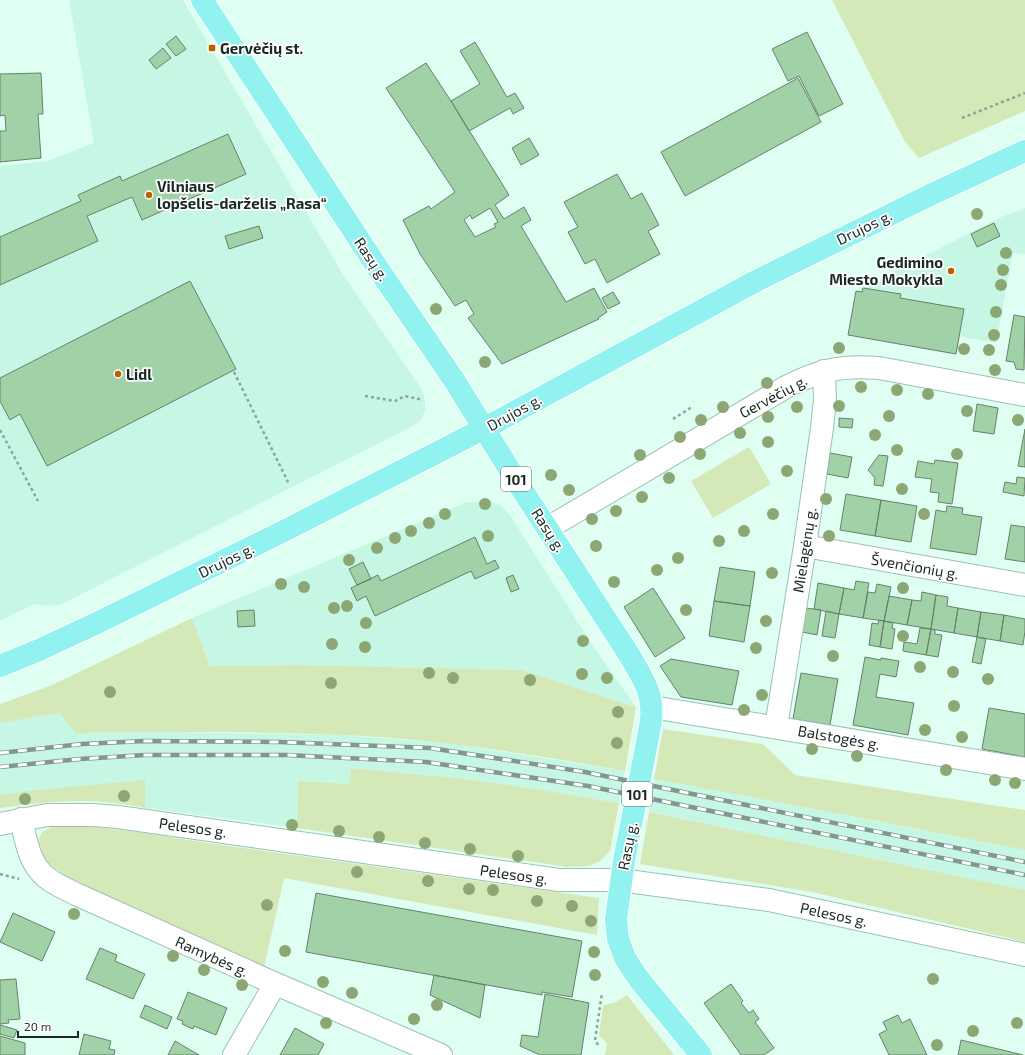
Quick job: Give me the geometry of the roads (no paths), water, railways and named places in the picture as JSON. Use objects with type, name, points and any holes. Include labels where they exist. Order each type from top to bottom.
[{"type":"main road","name":"Rasų g.","points":[[202,0],[364,248],[485,428],[519,485],[635,664],[650,694],[651,717],[622,870],[616,919],[618,939],[625,958],[638,978],[700,1055]]},
{"type":"main road","name":"Drujos g.","points":[[0,666],[97,623],[280,533],[485,428],[758,280],[930,195],[1025,151]]},
{"type":"street","name":"Gervėčių g.","points":[[548,528],[786,387],[803,378],[824,371],[842,367],[879,368],[1025,395]]},
{"type":"street","name":"Mielagėnų g.","points":[[776,727],[825,400],[824,371]]},
{"type":"street","name":"Švenčionių g.","points":[[804,546],[1025,586]]},
{"type":"street","name":"Balstogės g.","points":[[651,717],[776,727],[1025,769]]},
{"type":"street","name":"Pelesos g.","points":[[0,824],[48,814],[93,814],[118,816],[559,880],[622,870],[1025,955]]},
{"type":"street","name":"Ramybės g.","points":[[21,819],[29,853],[37,868],[48,879],[78,895],[275,984],[441,1055]]},
{"type":"street","points":[[234,1055],[275,984]]},
{"type":"railway","points":[[0,753],[82,744],[144,741],[280,742],[430,748],[585,772],[1025,862]]},
{"type":"railway","points":[[0,767],[80,759],[145,755],[286,755],[426,762],[588,786],[1025,875]]},
{"type":"place","name":"Gervėčių st.","points":[[212,48]]},
{"type":"place","name":"Vilniaus lopšelis-darželis „Rasa“","points":[[149,195]]},
{"type":"place","name":"Gedimino Miesto Mokykla","points":[[951,271]]},
{"type":"place","name":"Lidl","points":[[118,374]]}]
